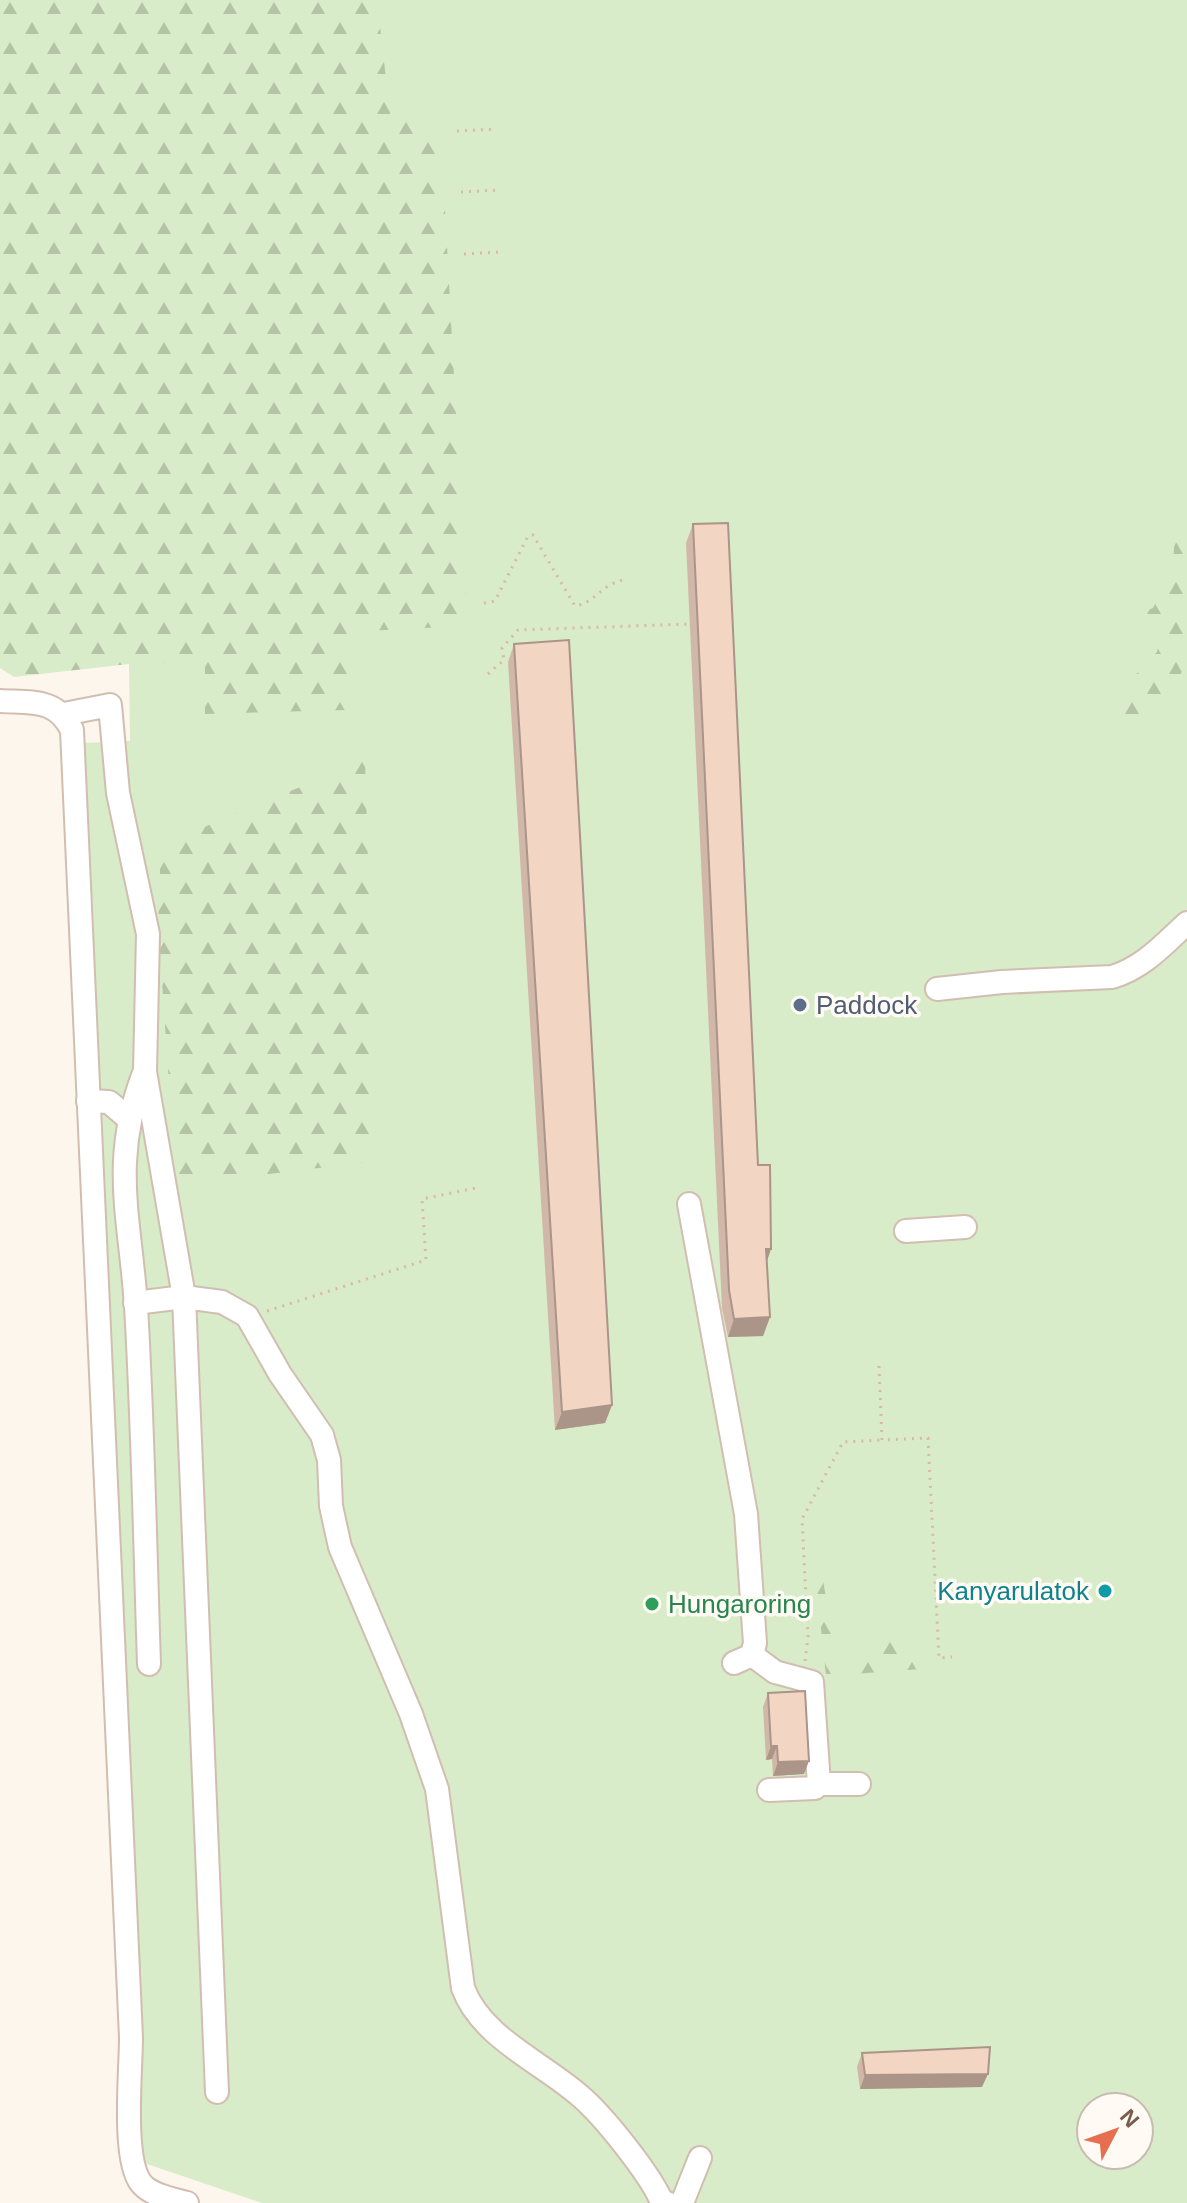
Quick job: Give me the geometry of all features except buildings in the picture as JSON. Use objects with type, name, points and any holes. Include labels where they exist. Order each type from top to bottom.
[{"type":"street","points":[[0,701],[46,704],[64,714],[72,730],[131,2038],[131,2163],[141,2183],[157,2194],[187,2203]]},
{"type":"street","points":[[64,714],[110,705],[118,793],[148,934],[145,1072],[184,1297],[217,2092]]},
{"type":"street","points":[[937,989],[1112,977],[1129,972],[1145,961],[1187,923]]},
{"type":"street","points":[[145,1072],[129,1119],[122,1156],[135,1303],[149,1664]]},
{"type":"street","points":[[88,1101],[109,1102],[129,1119]]},
{"type":"street","points":[[689,1204],[746,1514],[755,1643],[743,1659],[812,1682],[819,1784]]},
{"type":"street","points":[[906,1231],[965,1227]]},
{"type":"street","points":[[135,1303],[184,1297],[222,1302],[247,1316],[280,1374],[322,1435],[329,1460],[331,1506],[340,1547],[411,1714],[437,1789],[463,1988],[471,2008],[486,2024],[581,2097],[654,2183],[662,2202],[667,2203]]},
{"type":"street","points":[[769,1790],[815,1788],[819,1784],[859,1784]]},
{"type":"street","points":[[682,2203],[700,2158]]},
{"type":"path","points":[[457,131],[497,129]]},
{"type":"path","points":[[461,192],[498,190]]},
{"type":"path","points":[[464,254],[500,252]]},
{"type":"path","points":[[484,603],[495,601],[528,536],[533,535],[575,606],[588,604],[607,583],[623,580]]},
{"type":"path","points":[[488,674],[504,660],[502,648],[518,630],[690,624]]},
{"type":"path","points":[[247,1316],[426,1260],[422,1199],[476,1188]]},
{"type":"path","points":[[879,1366],[882,1440]]},
{"type":"path","points":[[802,1666],[808,1637],[802,1519],[843,1442],[928,1438],[939,1658],[952,1657]]},
{"type":"green space","name":"Hungaroring","points":[[0,0],[1187,0],[1187,2203],[262,2203],[147,2164],[141,2158],[82,743],[130,741],[129,664]]},
{"type":"green space","points":[[0,0],[377,0],[390,114],[440,115],[467,620],[464,626],[347,632],[347,710],[205,714],[205,661],[129,664],[14,677],[0,668]]},
{"type":"green space","points":[[1187,518],[1187,660],[1178,679],[1164,696],[1128,720],[1118,712],[1114,698],[1157,652],[1159,643],[1155,637],[1140,630],[1137,623],[1144,612],[1153,608],[1173,568],[1174,547]]},
{"type":"green space","points":[[365,760],[377,1161],[176,1185],[158,923],[161,845]]},
{"type":"green space","points":[[816,1580],[823,1580],[837,1665],[882,1653],[884,1641],[916,1639],[922,1644],[921,1669],[826,1676]]},
{"type":"place","name":"Paddock","points":[[800,1005]]},
{"type":"place","name":"Kanyarulatok","points":[[1105,1591]]},
{"type":"place","name":"Hungaroring","points":[[652,1604]]}]
